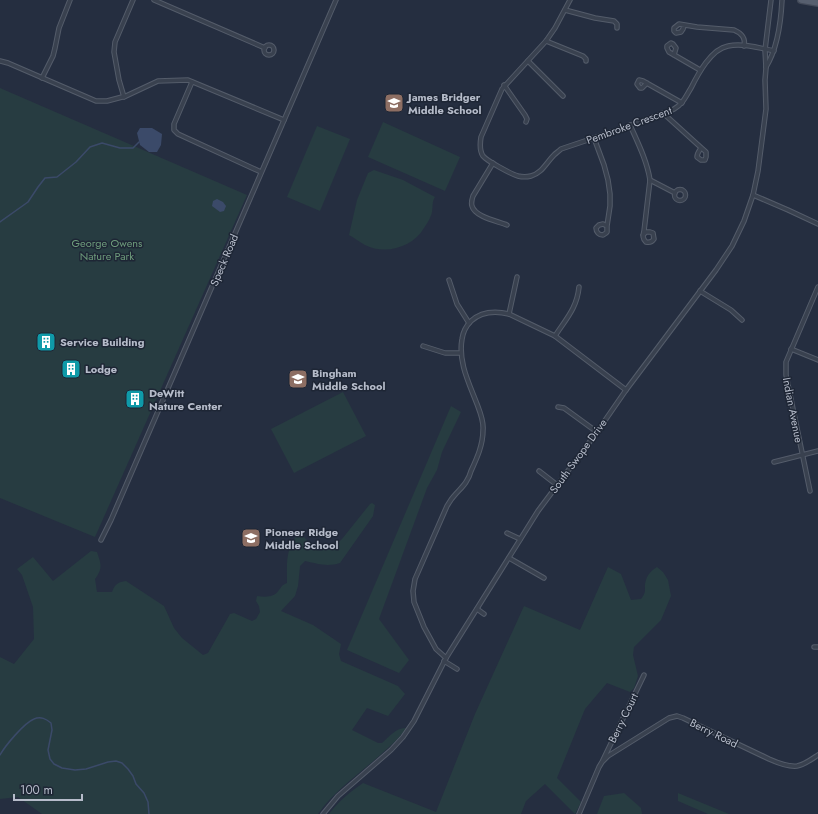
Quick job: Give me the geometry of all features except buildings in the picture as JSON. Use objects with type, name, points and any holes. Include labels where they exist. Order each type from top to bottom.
[{"type":"main road","points":[[801,0],[818,3]]},
{"type":"street","points":[[42,78],[53,56],[59,28],[70,0]]},
{"type":"street","points":[[124,97],[114,52],[115,42],[133,0]]},
{"type":"street","points":[[154,0],[265,48]]},
{"type":"street","name":"Speck Road","points":[[101,540],[229,249],[336,0]]},
{"type":"street","points":[[507,225],[481,216],[472,206],[473,196],[493,163],[484,157],[481,152],[481,137],[504,85],[546,41],[570,0]]},
{"type":"street","name":"South Swope Drive","points":[[323,814],[338,796],[391,750],[403,737],[414,721],[445,660],[538,511],[716,270],[732,246],[744,221],[753,195],[758,171],[766,109],[765,50],[771,0]]},
{"type":"street","name":"South Swope Drive","points":[[766,68],[774,52],[782,0]]},
{"type":"street","points":[[565,10],[595,18],[614,21],[617,24],[617,28]]},
{"type":"street","points":[[684,25],[734,30],[740,32],[744,37],[744,46]]},
{"type":"street","points":[[546,41],[583,56],[586,59],[586,62]]},
{"type":"street","name":"Pembroke Crescent","points":[[493,163],[517,176],[530,176],[543,168],[561,149],[674,109],[682,104],[700,70],[720,48],[728,46],[744,46],[774,52]]},
{"type":"street","points":[[674,55],[700,70]]},
{"type":"street","points":[[0,61],[8,63],[96,101],[107,101],[124,97],[158,81],[188,80],[284,120]]},
{"type":"street","points":[[528,61],[563,96]]},
{"type":"street","points":[[192,82],[174,124],[174,130],[178,134],[261,172]]},
{"type":"street","points":[[647,83],[682,104]]},
{"type":"street","points":[[504,85],[525,115],[527,119],[526,122]]},
{"type":"street","points":[[663,113],[701,148]]},
{"type":"street","points":[[630,125],[643,155],[650,180],[643,235]]},
{"type":"street","points":[[594,138],[608,180],[610,206],[607,226]]},
{"type":"street","points":[[650,180],[675,193]]},
{"type":"street","points":[[753,195],[818,224]]},
{"type":"street","points":[[509,314],[517,277]]},
{"type":"street","points":[[449,280],[457,304],[469,323]]},
{"type":"street","points":[[555,336],[575,306],[579,287]]},
{"type":"street","name":"Indian Avenue","points":[[810,490],[786,374],[786,362],[817,293],[818,287]]},
{"type":"street","points":[[700,291],[731,310],[742,320]]},
{"type":"street","points":[[457,669],[445,660],[436,649],[424,627],[414,602],[413,591],[415,579],[447,506],[466,483],[482,442],[484,430],[482,416],[465,371],[461,353],[463,333],[469,323],[475,317],[484,313],[501,312],[509,314],[555,336],[626,390]]},
{"type":"street","points":[[423,346],[444,353],[461,353]]},
{"type":"street","points":[[791,349],[818,360]]},
{"type":"street","points":[[558,407],[564,408],[597,432]]},
{"type":"street","points":[[774,462],[818,451]]},
{"type":"street","points":[[538,471],[558,484]]},
{"type":"street","points":[[507,533],[520,540]]},
{"type":"street","points":[[509,558],[544,578]]},
{"type":"street","points":[[477,610],[484,614]]},
{"type":"street","name":"Berry Court","points":[[602,762],[644,674]]},
{"type":"street","name":"Berry Road","points":[[579,814],[602,762],[608,756],[669,718],[678,716],[683,718],[769,760],[784,765],[798,766],[818,755]]},
{"type":"green space","name":"George Owens Nature Park","points":[[0,88],[247,195],[95,537],[0,498]]},
{"type":"green space","points":[[383,122],[460,157],[445,191],[368,157]]},
{"type":"green space","points":[[317,126],[350,139],[320,211],[287,197]]},
{"type":"green space","points":[[374,170],[403,180],[435,197],[429,220],[419,235],[398,248],[373,248],[363,244],[349,235],[357,200],[368,173]]},
{"type":"green space","points":[[343,392],[366,436],[294,473],[271,429]]},
{"type":"green space","points":[[451,406],[461,412],[442,452],[437,470],[427,488],[379,619],[409,660],[399,673],[347,650]]},
{"type":"green space","points":[[372,503],[375,505],[373,516],[340,563],[327,565],[305,561],[300,566],[298,586],[295,596],[281,611],[313,625],[341,644],[339,654],[341,661],[398,686],[405,694],[388,716],[367,708],[352,730],[378,743],[382,743],[399,729],[407,728],[391,746],[333,796],[318,814],[42,814],[18,797],[0,799],[0,657],[14,664],[34,639],[33,607],[22,575],[17,569],[33,557],[53,581],[91,551],[97,552],[100,560],[100,569],[95,579],[97,592],[112,592],[117,584],[126,581],[164,606],[174,628],[182,638],[203,655],[208,653],[230,614],[234,613],[252,621],[256,619],[260,612],[256,601],[257,596],[272,596],[287,583],[289,551],[298,534],[317,548],[332,548],[342,539]]},
{"type":"green space","points":[[608,567],[621,574],[631,600],[641,599],[645,591],[645,583],[650,572],[657,567],[663,572],[668,580],[671,596],[661,620],[634,647],[633,655],[638,676],[634,688],[630,692],[607,683],[585,709],[557,778],[581,802],[575,814],[545,784],[526,801],[521,814],[329,814],[345,797],[363,783],[436,812],[475,714],[524,606],[580,630]]},
{"type":"green space","points":[[624,793],[641,808],[642,814],[597,814],[604,796]]},
{"type":"green space","points":[[678,793],[729,814],[708,814],[678,801]]},
{"type":"water","points":[[140,128],[152,128],[162,134],[161,145],[157,152],[149,152],[140,145],[137,133]]},
{"type":"water","points":[[217,199],[223,202],[226,206],[224,211],[220,212],[212,206],[213,201]]},
{"type":"waterway","points":[[0,222],[28,202],[45,178],[57,177],[76,162],[90,147],[102,143],[120,148],[133,148],[139,142]]},
{"type":"waterway","points":[[0,755],[10,741],[25,725],[34,719],[43,718],[51,723],[52,730],[48,750],[50,759],[54,764],[62,768],[75,770],[86,769],[108,762],[116,761],[122,763],[128,769],[136,784],[144,793],[148,802],[149,814]]},
{"type":"place","name":"James Bridger Middle School","points":[[394,103]]},
{"type":"place","name":"Service Building","points":[[46,342]]},
{"type":"place","name":"Lodge","points":[[71,369]]},
{"type":"place","name":"Bingham Middle School","points":[[298,379]]},
{"type":"place","name":"DeWitt Nature Center","points":[[135,399]]},
{"type":"place","name":"Pioneer Ridge Middle School","points":[[251,538]]}]
